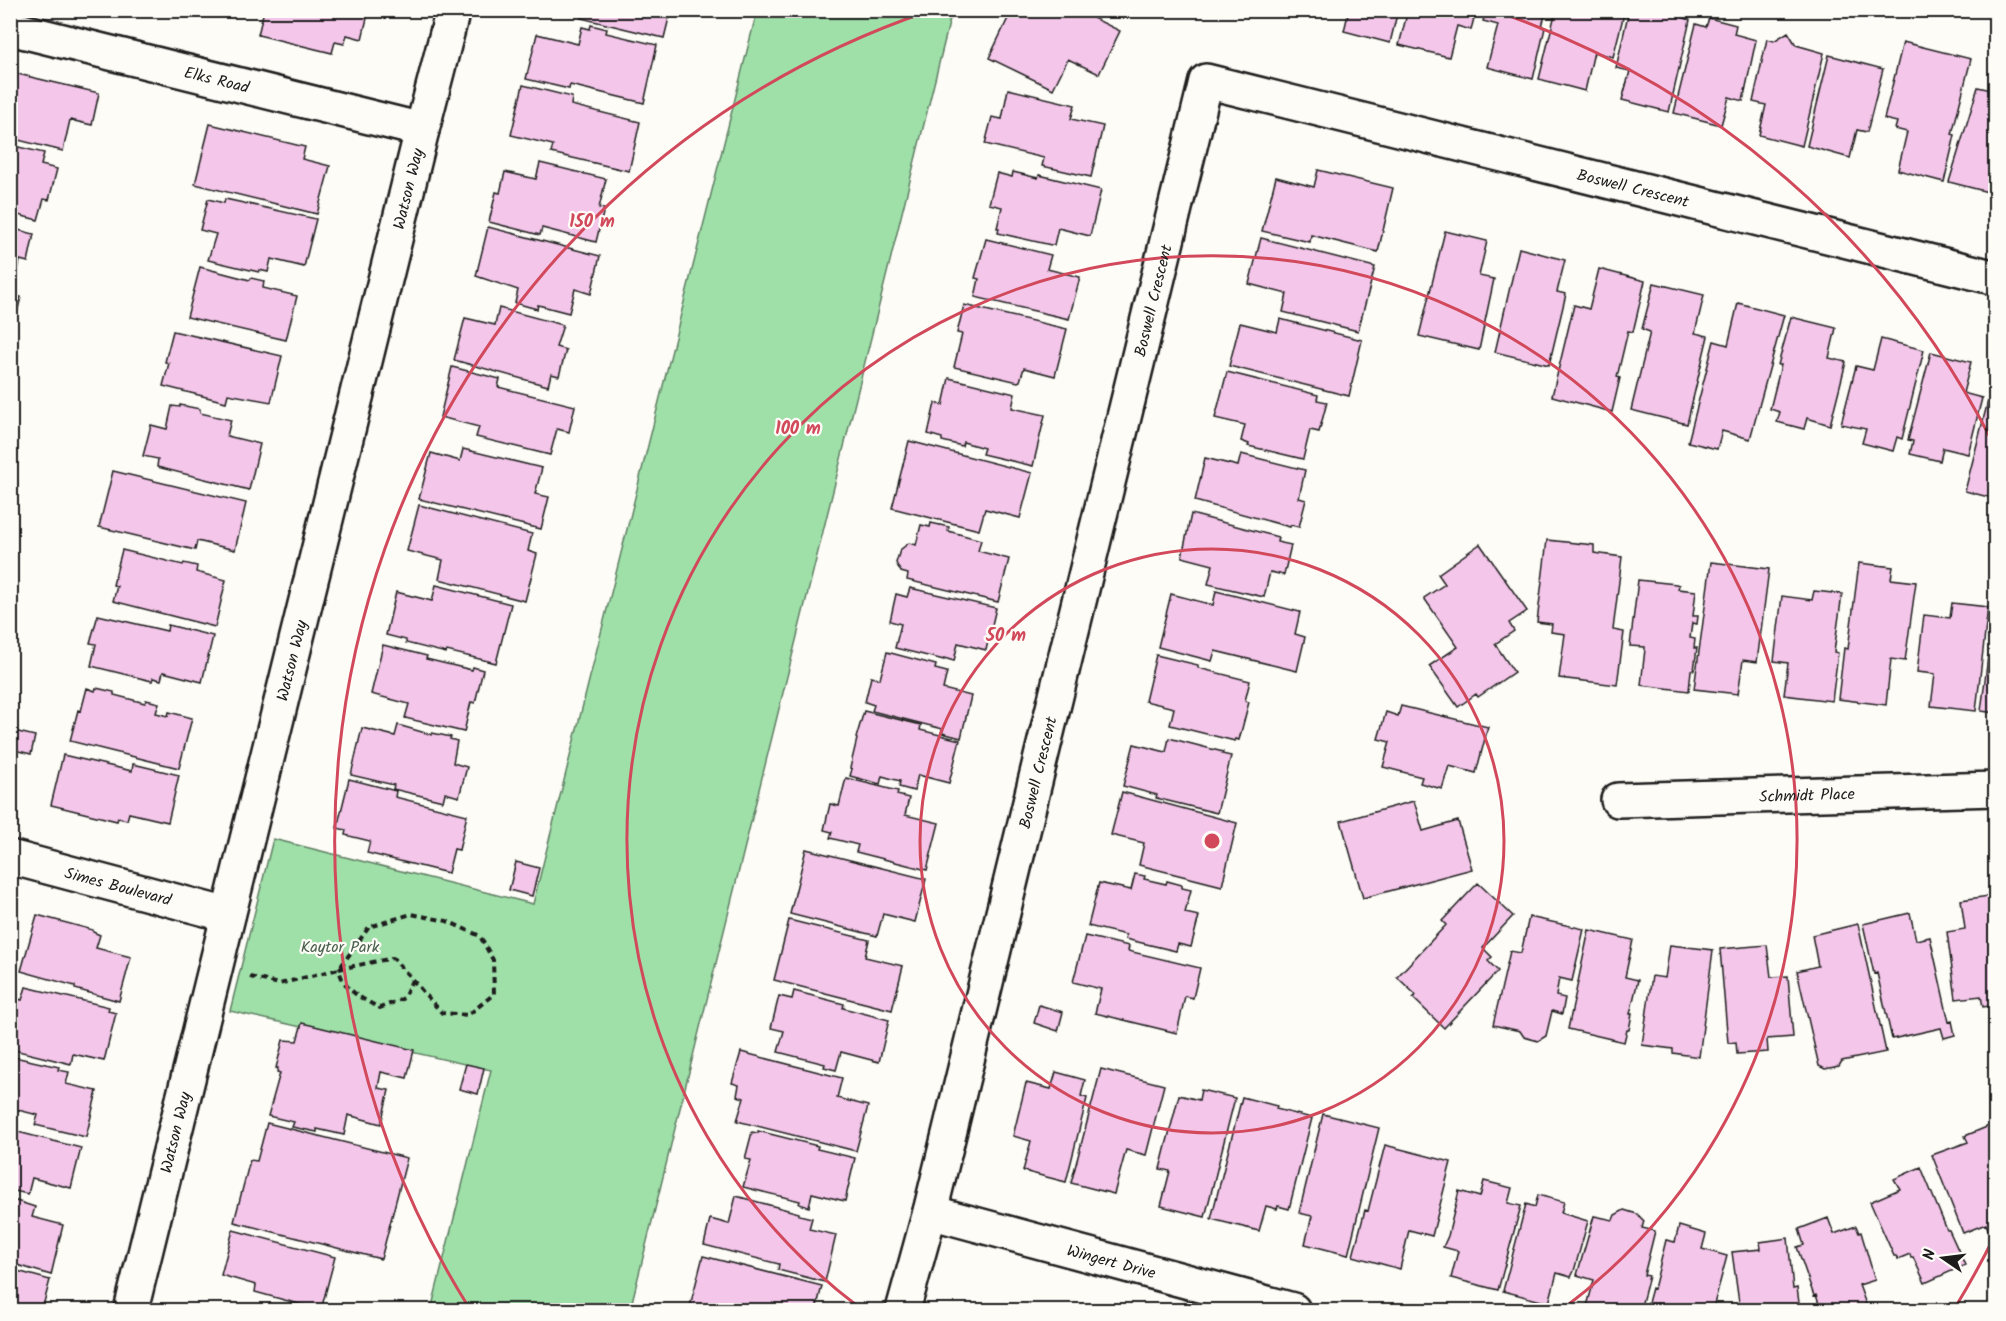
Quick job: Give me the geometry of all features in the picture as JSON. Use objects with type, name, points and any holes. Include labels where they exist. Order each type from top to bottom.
[{"type":"street","name":"Watson Way","points":[[131,1311],[453,10]]},
{"type":"street","name":"Elks Road","points":[[10,28],[422,130]]},
{"type":"street","name":"Boswell Crescent","points":[[903,1311],[930,1212],[1206,81],[1995,278]]},
{"type":"street","name":"Schmidt Place","points":[[1618,800],[1995,789]]},
{"type":"street","name":"Simes Boulevard","points":[[10,857],[228,915]]},
{"type":"street","name":"Wingert Drive","points":[[930,1212],[1293,1311]]},
{"type":"path","points":[[215,968],[279,984],[339,969],[393,958],[442,1013],[468,1015],[494,994],[493,960],[480,936],[447,921],[411,914],[369,927],[339,969],[341,978],[358,997],[380,1008],[404,998],[412,980]]},
{"type":"green space","name":"Kaytor Park","points":[[757,11],[952,11],[630,1310],[431,1310],[491,1070],[230,1011],[273,839],[533,904]]},
{"type":"building","points":[[264,10],[369,10],[362,39],[347,35],[344,44],[335,42],[332,53],[258,35]]},
{"type":"building","points":[[583,10],[671,10],[664,38],[581,18]]},
{"type":"building","points":[[1012,10],[1077,10],[1120,31],[1099,74],[1068,59],[1053,89],[989,58]]},
{"type":"building","points":[[1349,10],[1398,10],[1390,43],[1344,31]]},
{"type":"building","points":[[1408,10],[1476,10],[1471,30],[1457,26],[1449,57],[1399,45]]},
{"type":"building","points":[[1486,10],[1546,10],[1542,27],[1545,28],[1533,79],[1487,67],[1498,25],[1483,21]]},
{"type":"building","points":[[1556,10],[1625,10],[1613,57],[1594,52],[1585,91],[1539,79]]},
{"type":"building","points":[[1629,10],[1684,10],[1682,17],[1690,20],[1669,112],[1622,100],[1630,71],[1616,68]]},
{"type":"building","points":[[1709,18],[1736,25],[1734,34],[1756,40],[1743,101],[1729,97],[1721,125],[1674,113],[1696,24],[1706,27]]},
{"type":"building","points":[[591,25],[607,29],[606,33],[657,45],[644,103],[570,85],[569,89],[526,79],[537,34],[578,44],[582,27],[590,29]]},
{"type":"building","points":[[1788,32],[1796,45],[1824,53],[1802,146],[1759,135],[1766,105],[1753,102],[1767,39],[1774,41]]},
{"type":"building","points":[[1903,42],[1971,59],[1952,134],[1955,135],[1944,182],[1898,170],[1907,132],[1895,129],[1897,122],[1884,119]]},
{"type":"building","points":[[1829,55],[1883,69],[1867,132],[1857,130],[1850,158],[1807,146]]},
{"type":"building","points":[[11,63],[18,74],[99,93],[92,125],[70,120],[63,151],[10,138]]},
{"type":"building","points":[[523,85],[572,97],[571,105],[640,122],[629,171],[551,153],[553,145],[511,135]]},
{"type":"building","points":[[1978,87],[1996,91],[1996,179],[1992,193],[1949,182]]},
{"type":"building","points":[[1008,89],[1075,105],[1071,119],[1103,126],[1091,177],[1042,166],[1044,158],[985,144],[992,117],[1002,119]]},
{"type":"building","points":[[210,124],[305,147],[302,159],[330,166],[317,214],[195,184]]},
{"type":"building","points":[[10,145],[44,153],[41,165],[57,169],[49,200],[44,199],[38,220],[10,213]]},
{"type":"building","points":[[540,163],[606,179],[599,208],[604,209],[596,242],[542,228],[540,235],[489,222],[496,192],[500,193],[505,172],[536,179]]},
{"type":"building","points":[[1318,170],[1393,188],[1378,252],[1311,235],[1310,242],[1262,231],[1276,177],[1314,187]]},
{"type":"building","points":[[1013,172],[1038,178],[1039,175],[1101,190],[1090,236],[1058,228],[1054,245],[1051,245],[998,233],[1002,207],[989,204],[997,173],[1012,177]]},
{"type":"building","points":[[208,199],[224,203],[225,199],[316,219],[304,267],[271,259],[268,272],[259,270],[259,272],[208,260],[216,234],[200,230]]},
{"type":"building","points":[[488,227],[600,256],[591,294],[575,289],[569,313],[538,305],[537,309],[515,303],[518,290],[476,276]]},
{"type":"building","points":[[10,228],[34,234],[28,262],[20,260],[16,282],[10,281]]},
{"type":"building","points":[[1445,231],[1487,241],[1479,276],[1494,279],[1479,350],[1419,336]]},
{"type":"building","points":[[1261,238],[1375,267],[1358,331],[1283,312],[1287,294],[1249,284]]},
{"type":"building","points":[[986,239],[1051,255],[1047,269],[1080,277],[1069,319],[975,297],[979,279],[975,278]]},
{"type":"building","points":[[1519,248],[1565,260],[1557,292],[1566,294],[1549,365],[1495,352]]},
{"type":"building","points":[[200,267],[250,280],[251,278],[264,281],[263,288],[297,296],[286,340],[187,317]]},
{"type":"building","points":[[1599,269],[1645,281],[1633,332],[1628,331],[1617,377],[1620,378],[1612,412],[1552,396],[1574,305],[1589,309]]},
{"type":"building","points":[[1654,283],[1704,295],[1695,333],[1708,336],[1687,424],[1631,410],[1650,332],[1642,329]]},
{"type":"building","points":[[10,295],[21,297],[10,340]]},
{"type":"building","points":[[1738,303],[1784,315],[1750,439],[1722,431],[1717,449],[1688,442],[1714,341],[1728,345]]},
{"type":"building","points":[[964,305],[1067,329],[1055,376],[1024,368],[1018,382],[954,367],[962,334],[957,333]]},
{"type":"building","points":[[499,308],[563,325],[556,347],[566,350],[559,376],[551,374],[548,386],[454,360],[465,318],[495,325]]},
{"type":"building","points":[[1791,317],[1836,328],[1829,358],[1846,362],[1830,425],[1807,418],[1804,429],[1777,422],[1780,412],[1770,409],[1781,365],[1778,365]]},
{"type":"building","points":[[1280,319],[1362,340],[1349,396],[1229,366],[1240,323],[1277,332]]},
{"type":"building","points":[[173,331],[282,356],[271,402],[228,394],[226,402],[163,386],[169,363],[165,362]]},
{"type":"building","points":[[1881,339],[1924,350],[1902,439],[1897,437],[1893,451],[1862,443],[1866,429],[1841,424],[1856,366],[1873,370]]},
{"type":"building","points":[[1931,352],[1971,362],[1963,393],[1982,398],[1968,454],[1943,448],[1940,461],[1910,454],[1913,441],[1908,440]]},
{"type":"building","points":[[452,367],[500,379],[498,387],[575,406],[569,432],[557,429],[550,455],[476,437],[479,427],[440,417]]},
{"type":"building","points":[[1227,372],[1318,395],[1317,400],[1327,402],[1319,432],[1310,430],[1303,459],[1248,446],[1249,444],[1241,441],[1245,425],[1215,418]]},
{"type":"building","points":[[949,378],[1015,394],[1012,408],[1045,415],[1033,466],[982,454],[984,448],[963,442],[962,446],[942,441],[942,438],[928,434],[935,403],[943,405]]},
{"type":"building","points":[[1988,401],[1996,403],[1996,499],[1965,491]]},
{"type":"building","points":[[180,405],[200,409],[200,413],[231,420],[227,436],[260,444],[249,490],[157,467],[158,459],[143,456],[151,425],[167,429],[172,406],[180,407]]},
{"type":"building","points":[[909,441],[1032,473],[1020,518],[985,509],[979,530],[892,508]]},
{"type":"building","points":[[463,449],[542,468],[535,494],[549,497],[541,529],[419,499],[431,453],[460,461]]},
{"type":"building","points":[[1241,454],[1305,470],[1299,498],[1306,500],[1299,527],[1291,525],[1290,527],[1195,501],[1205,458],[1238,466]]},
{"type":"building","points":[[113,471],[246,503],[235,550],[197,541],[195,550],[99,527]]},
{"type":"building","points":[[419,505],[532,534],[528,551],[537,554],[525,601],[439,579],[443,560],[407,551]]},
{"type":"building","points":[[1191,514],[1278,537],[1277,542],[1291,545],[1284,575],[1270,572],[1264,597],[1208,584],[1213,565],[1182,557]]},
{"type":"building","points":[[931,523],[949,527],[948,531],[981,540],[978,551],[1009,559],[998,602],[907,580],[908,574],[901,572],[896,563],[900,550],[909,543],[916,545],[921,525],[930,527]]},
{"type":"building","points":[[1547,540],[1594,545],[1594,553],[1622,557],[1613,630],[1624,632],[1617,685],[1559,678],[1565,634],[1551,632],[1552,624],[1537,622]]},
{"type":"building","points":[[1480,544],[1527,611],[1509,623],[1514,631],[1495,644],[1514,672],[1478,697],[1476,694],[1458,707],[1429,666],[1458,647],[1424,598],[1445,584],[1438,574]]},
{"type":"building","points":[[122,550],[183,565],[184,563],[197,566],[196,572],[226,580],[215,627],[113,601],[117,586],[113,585]]},
{"type":"building","points":[[1711,562],[1769,569],[1757,662],[1743,660],[1738,694],[1694,689]]},
{"type":"building","points":[[1859,563],[1893,567],[1891,579],[1916,582],[1905,661],[1891,659],[1886,705],[1838,699],[1844,648],[1848,649]]},
{"type":"building","points":[[1638,580],[1676,584],[1679,585],[1678,589],[1696,591],[1693,616],[1698,616],[1697,624],[1692,623],[1690,638],[1695,639],[1694,648],[1697,648],[1694,670],[1691,670],[1689,691],[1641,685],[1645,647],[1630,646]]},
{"type":"building","points":[[436,585],[511,604],[496,663],[406,643],[406,640],[386,635],[396,592],[432,601]]},
{"type":"building","points":[[910,588],[996,608],[986,650],[958,643],[954,661],[895,648],[901,624],[890,621],[896,594],[907,597]]},
{"type":"building","points":[[1216,591],[1300,612],[1295,634],[1305,637],[1297,671],[1215,651],[1212,661],[1158,647],[1171,594],[1213,605]]},
{"type":"building","points":[[1814,591],[1842,594],[1834,652],[1838,653],[1832,701],[1784,695],[1788,663],[1774,661],[1782,596],[1812,600]]},
{"type":"building","points":[[1952,603],[1988,607],[1976,711],[1931,706],[1935,674],[1917,672],[1924,615],[1950,618]]},
{"type":"building","points":[[98,615],[167,631],[168,625],[213,636],[202,682],[163,672],[161,680],[153,678],[152,681],[91,666],[96,644],[90,643]]},
{"type":"building","points":[[1996,635],[1996,713],[1981,711],[1988,657],[1993,657]]},
{"type":"building","points":[[383,645],[427,656],[426,659],[472,670],[473,667],[483,670],[475,703],[471,702],[464,732],[405,718],[409,704],[371,694]]},
{"type":"building","points":[[887,652],[936,665],[935,669],[947,672],[943,689],[971,696],[961,738],[942,733],[943,729],[872,711],[874,705],[865,702],[871,677],[880,679]]},
{"type":"building","points":[[1156,655],[1250,681],[1245,701],[1249,702],[1239,740],[1235,739],[1235,741],[1170,725],[1174,708],[1145,701]]},
{"type":"building","points":[[87,688],[114,692],[114,695],[145,703],[146,700],[159,703],[156,713],[168,716],[169,712],[192,718],[179,768],[70,741],[78,710],[81,711]]},
{"type":"building","points":[[1401,706],[1488,727],[1476,773],[1449,766],[1442,789],[1420,783],[1422,777],[1383,767],[1390,742],[1378,739],[1386,712],[1398,716]]},
{"type":"building","points":[[864,711],[921,725],[920,730],[960,740],[949,783],[918,775],[914,791],[899,787],[900,781],[882,776],[880,784],[850,776],[856,738]]},
{"type":"building","points":[[398,725],[432,735],[432,733],[451,737],[450,739],[457,741],[453,763],[467,767],[459,797],[445,793],[443,801],[393,789],[394,785],[351,775],[362,728],[395,736]]},
{"type":"building","points":[[10,730],[35,736],[31,754],[10,749]]},
{"type":"building","points":[[1169,738],[1231,756],[1217,813],[1156,798],[1157,795],[1123,786],[1134,744],[1166,752]]},
{"type":"building","points":[[63,755],[132,771],[133,764],[179,775],[168,822],[129,813],[127,820],[118,818],[117,821],[51,805]]},
{"type":"building","points":[[846,778],[898,791],[897,795],[909,798],[905,815],[939,823],[927,870],[856,852],[858,845],[830,838],[832,832],[824,830],[830,804],[839,806]]},
{"type":"building","points":[[349,779],[396,791],[395,797],[467,815],[459,850],[454,849],[448,873],[367,853],[370,841],[345,835],[346,830],[337,828]]},
{"type":"building","points":[[1122,792],[1237,823],[1222,886],[1139,865],[1144,843],[1111,835]]},
{"type":"building","points":[[1414,801],[1423,831],[1458,821],[1472,869],[1363,898],[1341,821]]},
{"type":"building","points":[[806,849],[926,879],[915,922],[883,914],[877,936],[790,914]]},
{"type":"building","points":[[516,862],[539,868],[532,896],[509,890]]},
{"type":"building","points":[[1135,874],[1145,876],[1144,879],[1182,885],[1182,888],[1191,890],[1185,913],[1199,916],[1191,947],[1178,944],[1176,951],[1125,939],[1126,935],[1088,926],[1099,883],[1131,890]]},
{"type":"building","points":[[1478,883],[1513,916],[1483,948],[1492,957],[1488,961],[1498,971],[1444,1028],[1413,998],[1416,995],[1397,977],[1446,925],[1442,921]]},
{"type":"building","points":[[1996,895],[1996,1005],[1983,1007],[1981,996],[1956,999],[1947,932],[1965,929],[1961,900]]},
{"type":"building","points":[[1910,913],[1916,940],[1930,937],[1949,1022],[1952,1021],[1955,1035],[1944,1038],[1941,1028],[1892,1039],[1863,924]]},
{"type":"building","points":[[37,915],[93,930],[100,935],[96,948],[131,957],[119,1001],[21,971]]},
{"type":"building","points":[[1529,917],[1584,929],[1572,981],[1559,978],[1556,996],[1565,998],[1562,1014],[1552,1011],[1546,1036],[1538,1041],[1524,1037],[1520,1031],[1493,1025],[1510,951],[1521,953]]},
{"type":"building","points":[[789,920],[869,940],[865,957],[903,966],[892,1010],[774,980]]},
{"type":"building","points":[[1858,924],[1886,1052],[1842,1061],[1839,1066],[1825,1069],[1819,1066],[1797,971],[1818,966],[1812,935]]},
{"type":"building","points":[[1589,930],[1633,940],[1625,977],[1638,980],[1630,1014],[1632,1014],[1629,1030],[1627,1030],[1624,1042],[1568,1029]]},
{"type":"building","points":[[1085,936],[1129,946],[1128,951],[1200,968],[1193,998],[1185,996],[1177,1033],[1095,1013],[1101,989],[1073,982]]},
{"type":"building","points":[[1670,945],[1713,950],[1699,1057],[1673,1053],[1673,1049],[1642,1045],[1652,976],[1665,978]]},
{"type":"building","points":[[1767,945],[1771,977],[1788,976],[1793,1037],[1767,1039],[1768,1052],[1737,1054],[1736,1042],[1728,1043],[1720,949]]},
{"type":"building","points":[[26,987],[109,1007],[108,1011],[116,1013],[104,1061],[73,1054],[71,1064],[10,1049],[10,997],[22,1000]]},
{"type":"building","points":[[794,991],[844,1004],[843,1008],[889,1020],[879,1062],[841,1052],[836,1070],[824,1067],[825,1064],[778,1052],[784,1031],[771,1028],[779,996],[792,999]]},
{"type":"building","points":[[1039,1005],[1063,1012],[1058,1031],[1034,1023]]},
{"type":"building","points":[[302,1023],[414,1050],[407,1078],[381,1072],[378,1088],[389,1090],[381,1124],[348,1115],[344,1135],[317,1129],[317,1132],[292,1127],[294,1122],[268,1116],[280,1073],[276,1068],[283,1040],[297,1041]]},
{"type":"building","points":[[741,1052],[842,1078],[837,1098],[868,1106],[856,1151],[737,1121],[744,1098],[737,1096],[739,1085],[732,1083]]},
{"type":"building","points":[[10,1056],[59,1067],[58,1070],[69,1072],[66,1084],[97,1091],[86,1137],[35,1125],[38,1115],[10,1108]]},
{"type":"building","points":[[466,1064],[484,1068],[478,1094],[459,1089]]},
{"type":"building","points":[[1101,1069],[1164,1085],[1146,1155],[1126,1150],[1114,1194],[1071,1183]]},
{"type":"building","points":[[1056,1072],[1085,1080],[1081,1096],[1087,1098],[1066,1182],[1023,1171],[1031,1141],[1013,1136],[1026,1083],[1051,1089]]},
{"type":"building","points":[[1201,1090],[1235,1098],[1205,1217],[1161,1206],[1170,1171],[1160,1169],[1179,1095],[1199,1100]]},
{"type":"building","points":[[1242,1097],[1312,1118],[1289,1209],[1266,1206],[1259,1231],[1211,1219]]},
{"type":"building","points":[[1323,1114],[1379,1128],[1348,1255],[1305,1244],[1312,1216],[1299,1213]]},
{"type":"building","points":[[267,1123],[407,1158],[381,1259],[234,1222],[250,1160],[257,1161]]},
{"type":"building","points":[[1994,1124],[1996,1127],[1996,1249],[1986,1224],[1963,1233],[1932,1155],[1968,1142],[1965,1136]]},
{"type":"building","points":[[10,1130],[81,1148],[71,1188],[32,1178],[28,1194],[10,1190]]},
{"type":"building","points":[[758,1131],[855,1158],[845,1201],[812,1193],[809,1207],[799,1204],[800,1201],[743,1187],[751,1160],[745,1159],[752,1132],[758,1133]]},
{"type":"building","points":[[1385,1145],[1451,1162],[1432,1236],[1409,1230],[1400,1269],[1353,1256],[1365,1210],[1368,1211]]},
{"type":"building","points":[[1921,1167],[1947,1230],[1965,1265],[1925,1283],[1910,1254],[1898,1259],[1894,1256],[1870,1202],[1900,1189],[1894,1179]]},
{"type":"building","points":[[1484,1181],[1512,1188],[1508,1203],[1521,1206],[1498,1290],[1451,1278],[1458,1251],[1443,1247],[1459,1191],[1480,1197]]},
{"type":"building","points":[[1538,1195],[1564,1202],[1561,1213],[1588,1221],[1574,1271],[1571,1277],[1557,1273],[1549,1303],[1503,1291],[1526,1204],[1535,1207]]},
{"type":"building","points":[[736,1196],[812,1218],[809,1229],[836,1235],[825,1282],[778,1270],[779,1264],[704,1245],[710,1219],[729,1224]]},
{"type":"building","points":[[10,1199],[35,1207],[32,1217],[63,1225],[51,1275],[10,1263]]},
{"type":"building","points":[[1624,1210],[1637,1214],[1644,1221],[1642,1228],[1655,1231],[1644,1275],[1649,1276],[1640,1310],[1586,1310],[1594,1280],[1577,1275],[1594,1216],[1613,1220],[1615,1215]]},
{"type":"building","points":[[1828,1218],[1834,1234],[1856,1226],[1859,1233],[1861,1232],[1875,1280],[1859,1285],[1868,1310],[1821,1310],[1816,1295],[1814,1296],[1797,1247],[1804,1245],[1799,1229]]},
{"type":"building","points":[[1679,1226],[1706,1234],[1702,1249],[1727,1256],[1713,1308],[1710,1310],[1646,1310],[1652,1288],[1654,1289],[1666,1240],[1675,1242]]},
{"type":"building","points":[[233,1230],[335,1257],[321,1310],[255,1292],[256,1285],[221,1275]]},
{"type":"building","points":[[1788,1238],[1793,1289],[1797,1288],[1800,1310],[1740,1310],[1732,1252],[1761,1249],[1760,1242]]},
{"type":"building","points":[[703,1256],[822,1286],[816,1310],[689,1310]]},
{"type":"building","points":[[10,1269],[50,1280],[42,1310],[10,1310]]}]
